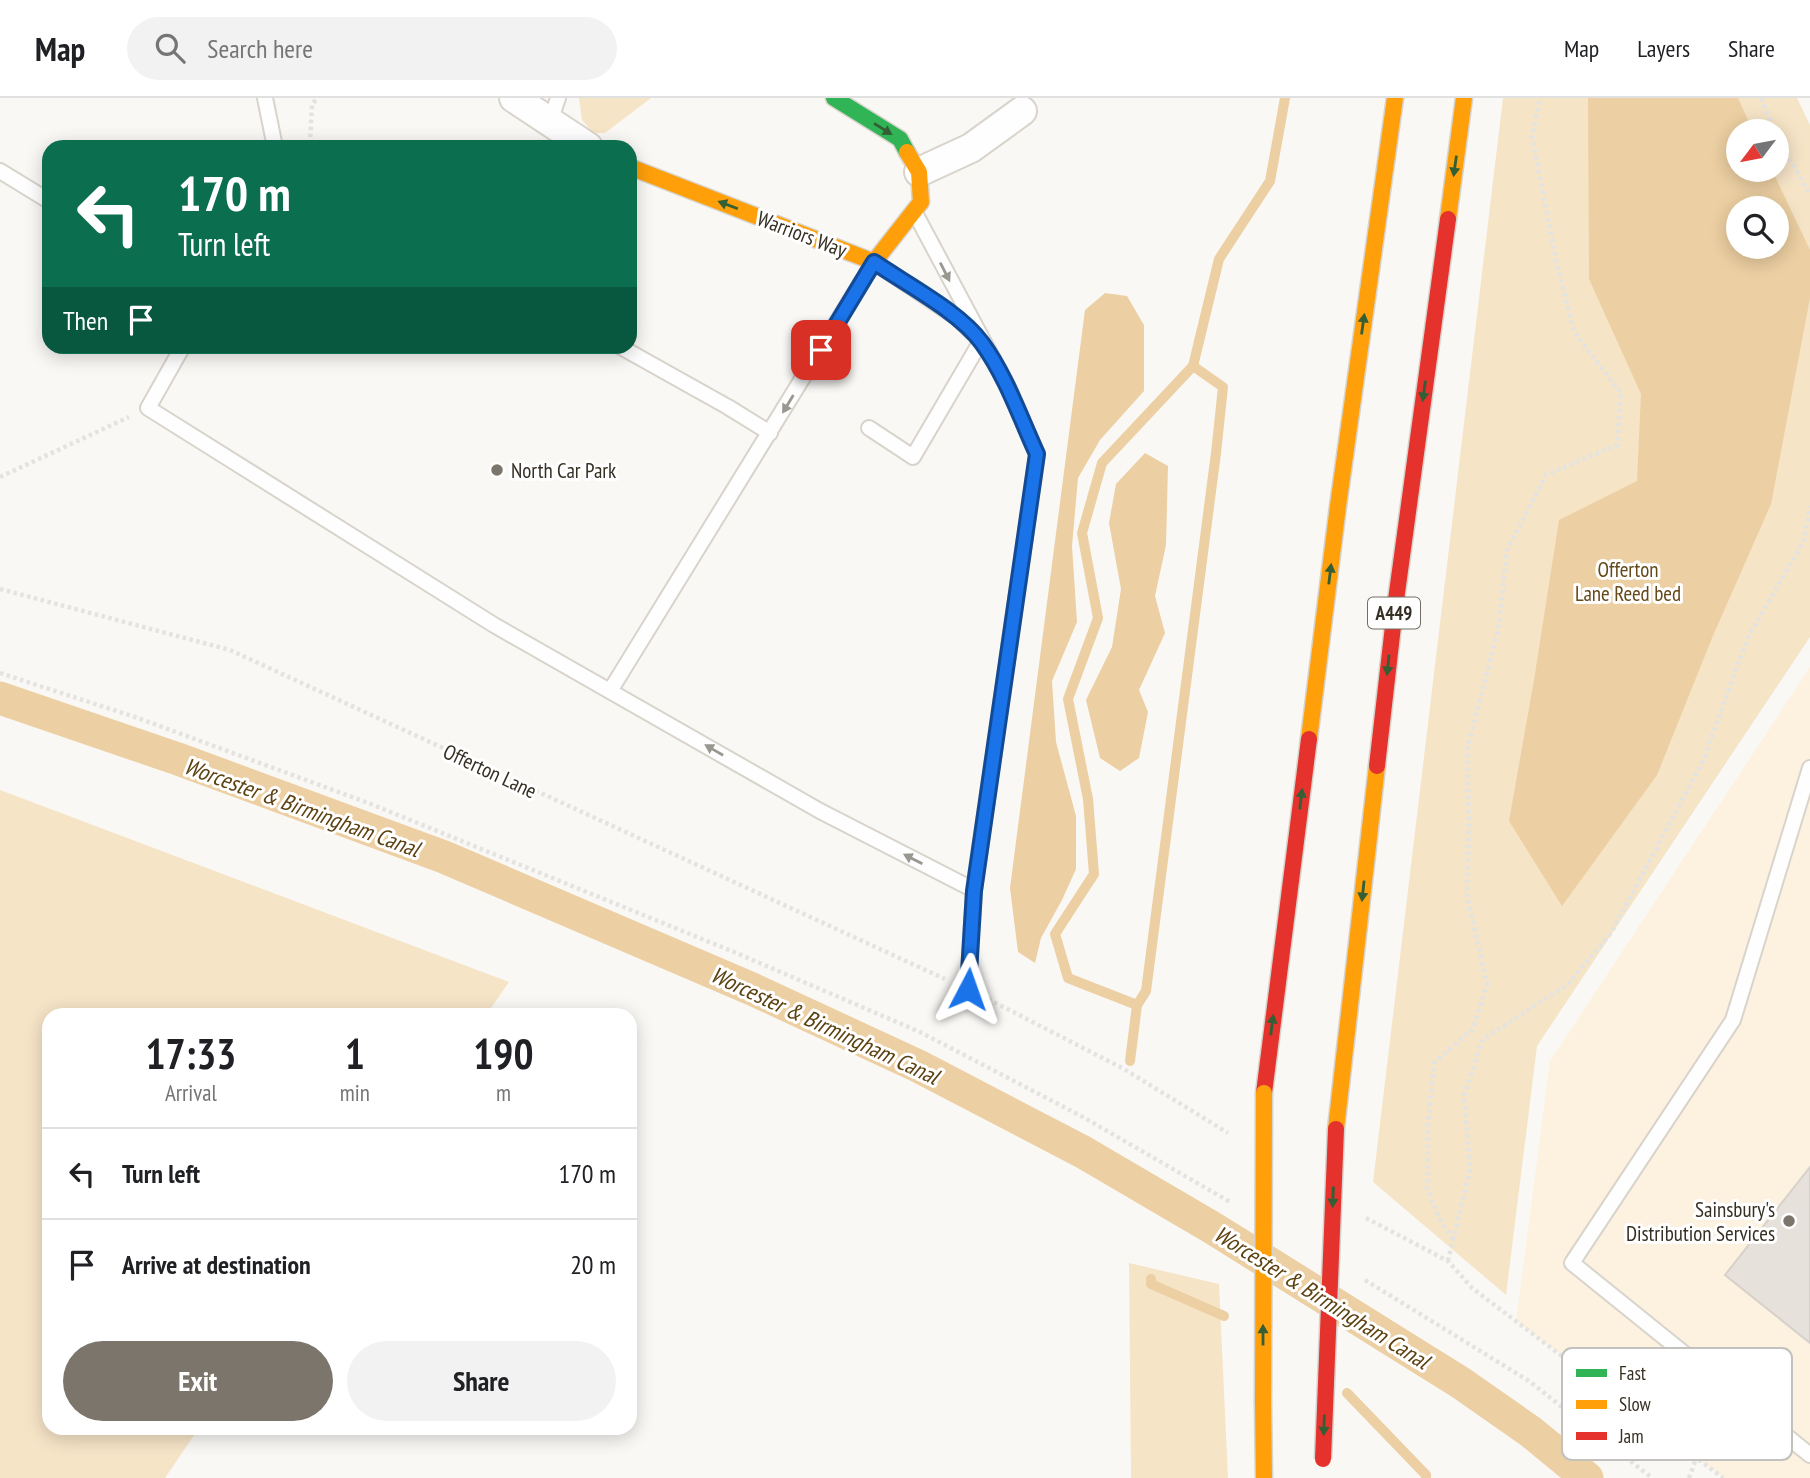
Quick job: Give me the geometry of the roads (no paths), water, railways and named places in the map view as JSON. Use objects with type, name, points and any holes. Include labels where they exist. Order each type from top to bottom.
[{"type":"main road","points":[[834,98],[900,139],[919,172]]},
{"type":"main road","points":[[1264,1478],[1264,1093],[1340,492],[1395,98]]},
{"type":"main road","name":"A449","points":[[1324,1478],[1322,1459],[1336,1129],[1396,600],[1464,98]]},
{"type":"main road","name":"Warriors Way","points":[[637,170],[874,262],[921,202],[919,172]]},
{"type":"street","points":[[514,98],[554,110],[582,140]]},
{"type":"street","points":[[919,172],[971,148],[1024,105]]},
{"type":"lane","points":[[265,98],[274,140]]},
{"type":"lane","points":[[0,172],[42,197]]},
{"type":"lane","points":[[914,211],[981,341],[1009,389],[1037,454],[974,891],[968,989]]},
{"type":"lane","points":[[610,691],[874,262],[956,317],[981,341]]},
{"type":"lane","points":[[869,428],[914,457],[981,341]]},
{"type":"lane","points":[[178,354],[148,408],[494,625],[820,811],[974,891]]},
{"type":"lane","points":[[633,354],[770,433]]},
{"type":"lane","points":[[1677,1348],[1572,1263],[1733,1020],[1810,768]]},
{"type":"lane","points":[[1792,1440],[1810,1455]]},
{"type":"waterway","points":[[1130,1061],[1137,1005],[1068,978],[1055,934],[1094,874],[1088,799],[1068,699],[1098,618],[1082,533],[1102,463],[1193,366],[1219,259],[1270,181],[1285,98]]},
{"type":"waterway","points":[[1137,1005],[1146,991],[1223,387],[1193,366]]},
{"type":"waterway","name":"Worcester & Birmingham Canal","points":[[0,698],[178,759],[444,857],[752,989],[918,1066],[1083,1152],[1211,1227],[1461,1383],[1562,1457]]},
{"type":"waterway","points":[[1151,1279],[1151,1284],[1224,1316]]},
{"type":"waterway","points":[[1347,1393],[1426,1478]]},
{"type":"waterway","name":"Worcester & Birmingham Canal","points":[[1565,1460],[1587,1478]]},
{"type":"place","name":"North Car Park","points":[[497,470]]},
{"type":"place","name":"Sainsbury's Distribution Services","points":[[1789,1221]]},
{"type":"park label","name":"Offerton Lane Reed bed","points":[[1628,581]]}]
